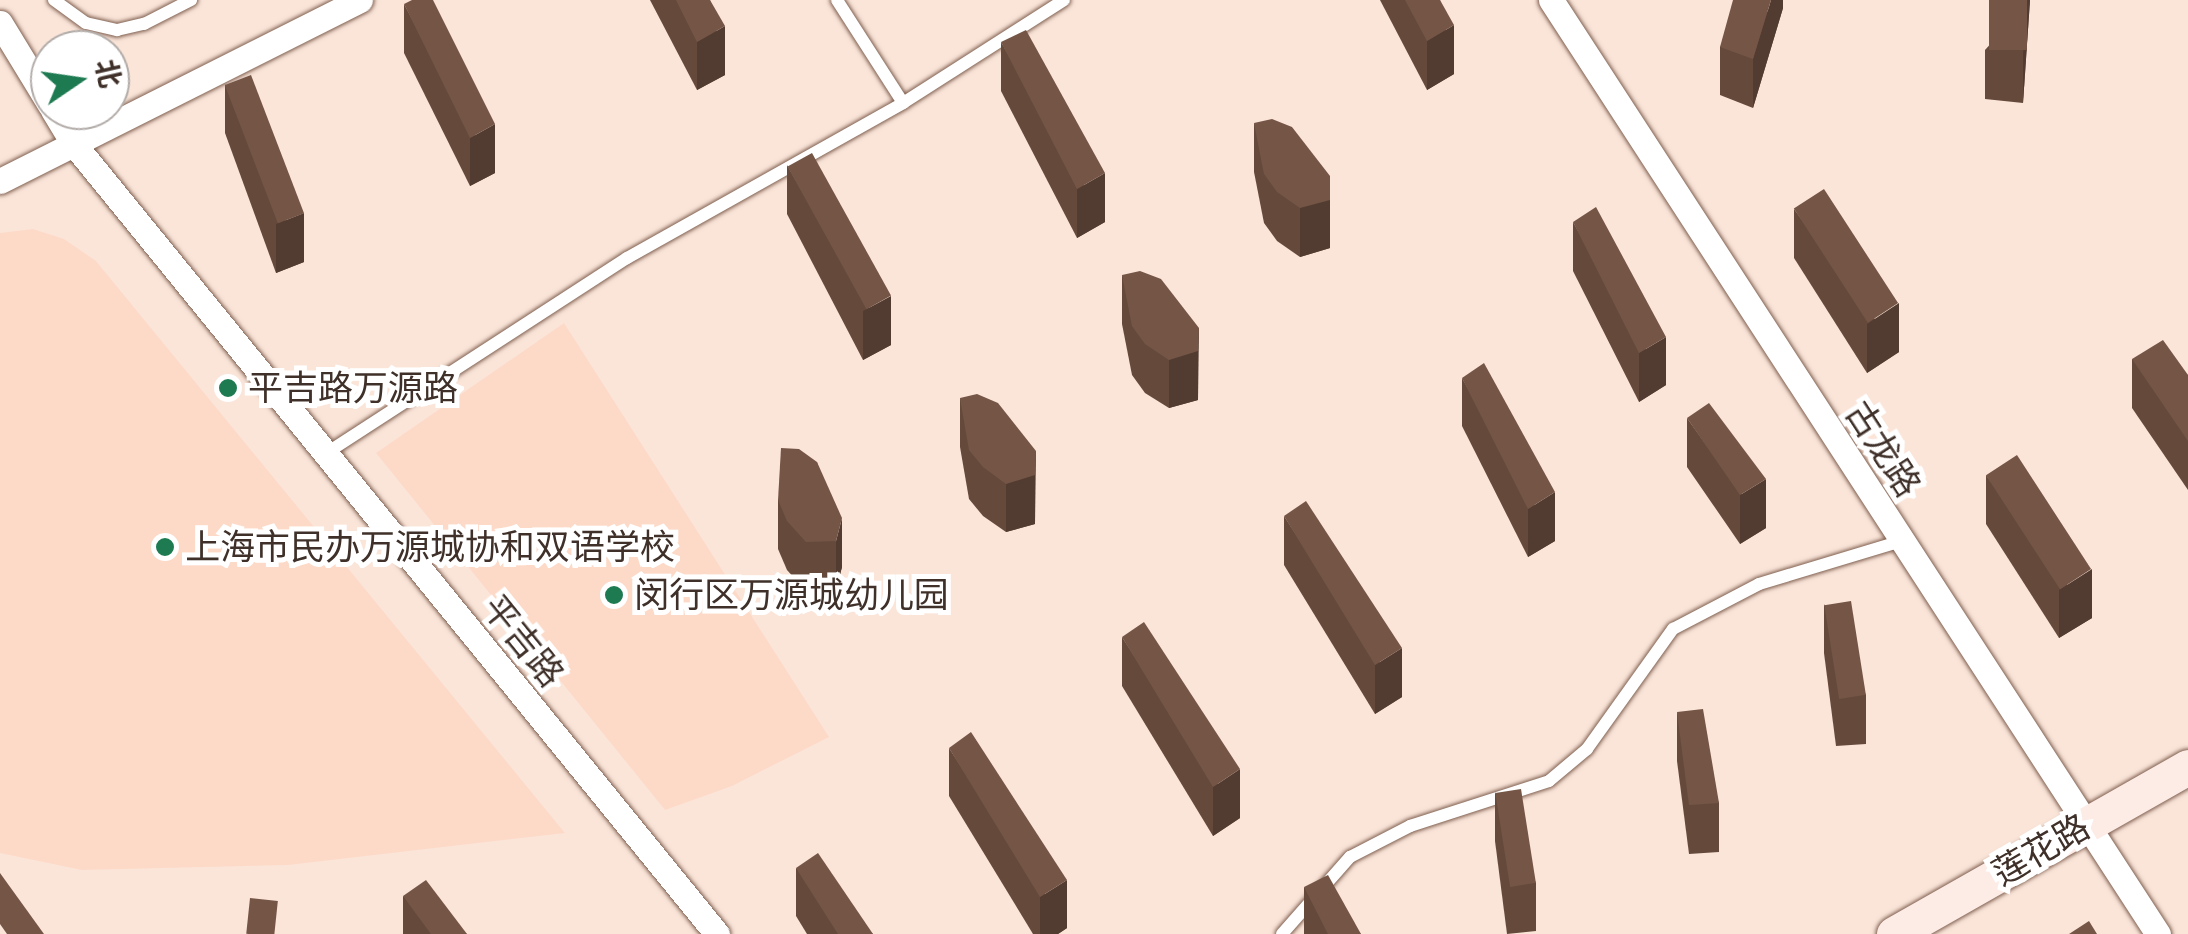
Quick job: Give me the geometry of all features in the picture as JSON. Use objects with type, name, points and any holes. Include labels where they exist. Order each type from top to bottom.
[{"type":"main road","name":"莲花路","points":[[1894,934],[2188,767]]},
{"type":"street","points":[[0,181],[360,0]]},
{"type":"street","name":"古龙路","points":[[1551,0],[2158,934]]},
{"type":"street","name":"平吉路","points":[[0,22],[30,72]]},
{"type":"street","name":"平吉路","points":[[65,130],[717,934]]},
{"type":"lane","points":[[54,0],[86,24],[117,30],[144,24],[192,0]]},
{"type":"lane","points":[[837,0],[903,102]]},
{"type":"lane","points":[[326,454],[627,258],[903,102],[1064,0]]},
{"type":"lane","points":[[1282,934],[1350,857],[1410,826],[1549,781],[1588,749],[1672,629],[1759,584],[1900,540]]},
{"type":"shaded area","name":"上海市民办万源城协和双语学校","points":[[33,229],[64,239],[96,261],[565,833],[288,865],[82,870],[0,853],[0,233]]},
{"type":"shaded area","name":"闵行区万源城幼儿园","points":[[564,323],[829,737],[732,786],[665,810],[376,453]]},
{"type":"building","points":[[433,0],[495,124],[470,138],[404,4]]},
{"type":"building","points":[[676,0],[710,0],[725,26],[697,42]]},
{"type":"building","points":[[1405,0],[1440,0],[1454,25],[1427,41]]},
{"type":"building","points":[[1733,0],[1771,0],[1753,59],[1720,47]]},
{"type":"building","points":[[1989,0],[2027,0],[2027,50],[1989,50]]},
{"type":"building","points":[[1026,30],[1105,173],[1077,189],[1001,42]]},
{"type":"building","points":[[251,75],[304,213],[278,223],[225,85]]},
{"type":"building","points":[[1272,119],[1292,127],[1330,176],[1330,200],[1300,208],[1277,192],[1264,174],[1254,123]]},
{"type":"building","points":[[812,153],[891,296],[867,309],[788,167]]},
{"type":"building","points":[[1824,189],[1898,303],[1868,323],[1794,209]]},
{"type":"building","points":[[1596,207],[1666,337],[1639,353],[1573,222]]},
{"type":"building","points":[[1140,271],[1161,279],[1199,328],[1198,351],[1169,360],[1145,344],[1132,326],[1122,275]]},
{"type":"building","points":[[2163,340],[2188,375],[2188,441],[2132,359]]},
{"type":"building","points":[[1484,363],[1555,492],[1528,509],[1462,378]]},
{"type":"building","points":[[977,394],[998,403],[1036,451],[1035,475],[1006,484],[983,467],[969,450],[960,398]]},
{"type":"building","points":[[1709,403],[1766,479],[1740,495],[1687,418]]},
{"type":"building","points":[[781,448],[799,449],[817,462],[842,518],[836,541],[806,542],[787,521],[778,500]]},
{"type":"building","points":[[2017,455],[2091,569],[2060,589],[1986,475]]},
{"type":"building","points":[[1306,501],[1402,648],[1375,665],[1284,516]]},
{"type":"building","points":[[1851,601],[1866,695],[1839,699],[1824,605]]},
{"type":"building","points":[[1144,622],[1240,769],[1213,787],[1122,637]]},
{"type":"building","points":[[1703,709],[1719,803],[1689,805],[1677,712]]},
{"type":"building","points":[[971,732],[1067,880],[1040,897],[949,748]]},
{"type":"building","points":[[1521,789],[1536,883],[1510,887],[1495,793]]},
{"type":"building","points":[[818,853],[873,934],[838,934],[796,868]]},
{"type":"building","points":[[0,873],[44,934],[7,934],[0,924]]},
{"type":"building","points":[[1328,875],[1361,934],[1328,934],[1304,887]]},
{"type":"building","points":[[426,880],[467,934],[431,934],[403,896]]},
{"type":"building","points":[[250,898],[278,901],[274,934],[246,934]]},
{"type":"building","points":[[2089,921],[2097,934],[2069,934]]},
{"type":"place","name":"平吉路万源路","points":[[228,388]]},
{"type":"place","name":"上海市民办万源城协和双语学校","points":[[165,547]]},
{"type":"place","name":"闵行区万源城幼儿园","points":[[614,595]]}]
